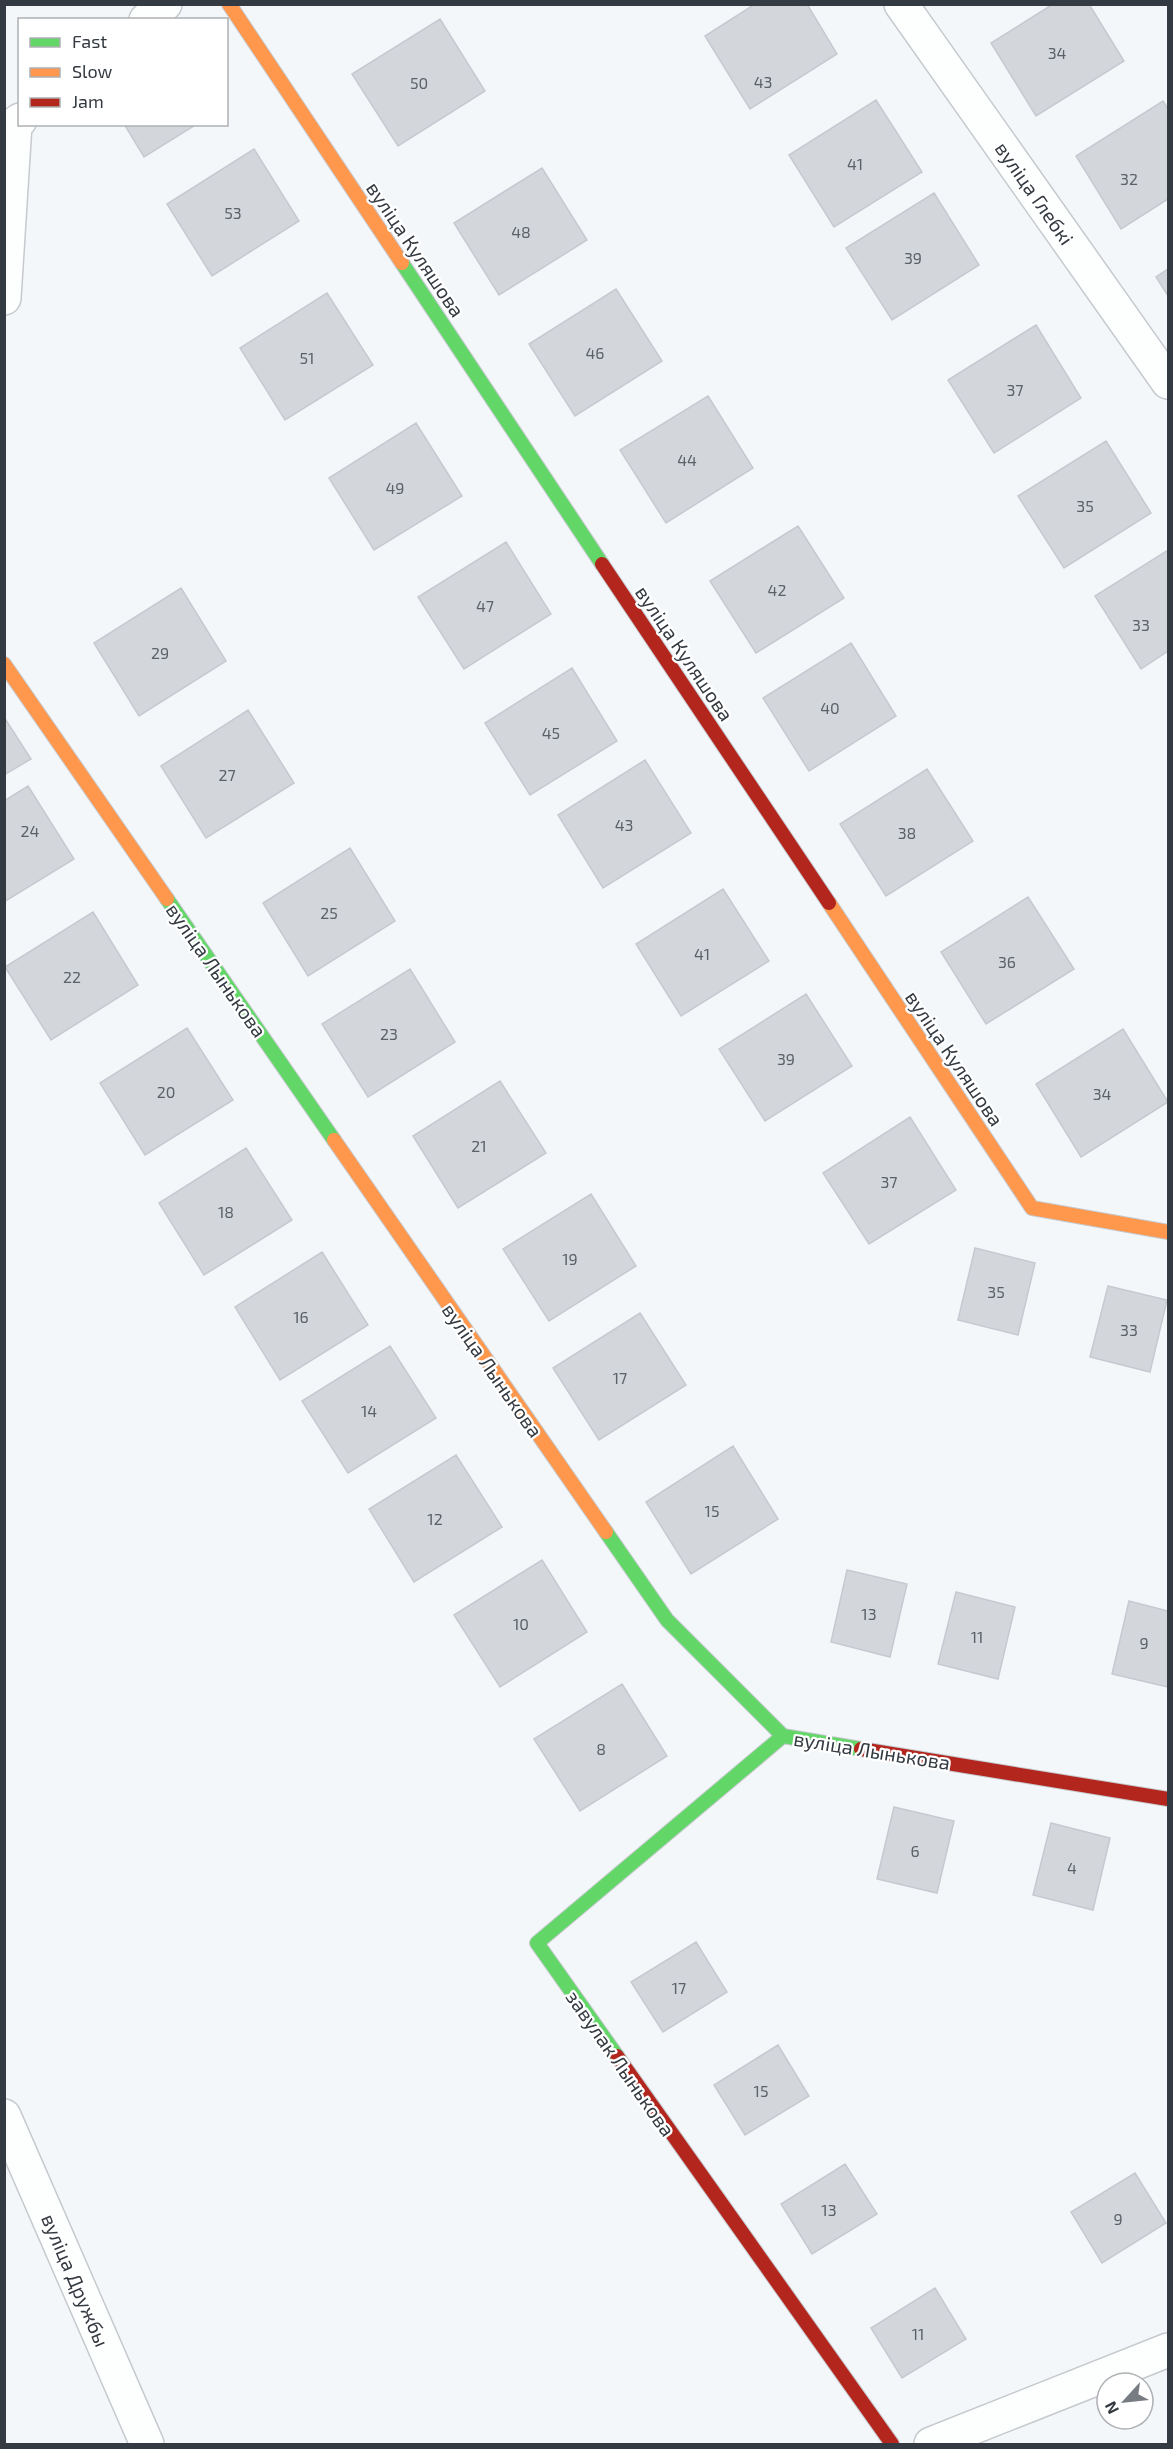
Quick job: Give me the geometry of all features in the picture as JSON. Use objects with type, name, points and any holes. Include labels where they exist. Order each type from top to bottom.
[{"type":"street","points":[[148,18],[165,4]]},
{"type":"street","name":"вуліца Куляшова","points":[[229,4],[1032,1208],[1168,1232]]},
{"type":"street","name":"вуліца Глебкі","points":[[901,4],[1168,382]]},
{"type":"street","points":[[4,298],[15,124],[18,122]]},
{"type":"street","name":"вуліца Лынькова","points":[[4,664],[667,1620],[783,1736],[1168,1799]]},
{"type":"street","name":"завулак Лынькова","points":[[783,1736],[537,1943],[892,2445]]},
{"type":"street","name":"вуліца Дружбы","points":[[4,2116],[147,2445]]},
{"type":"street","points":[[931,2445],[1168,2350]]},
{"type":"building","points":[[755,4],[807,4],[837,54],[750,109],[705,36]]},
{"type":"building","points":[[1053,4],[1089,4],[1124,61],[1036,116],[991,43]]},
{"type":"building","points":[[440,19],[485,91],[398,146],[352,74]]},
{"type":"building","points":[[876,100],[922,172],[834,227],[789,155]]},
{"type":"building","points":[[1163,101],[1168,109],[1168,199],[1121,229],[1076,156]]},
{"type":"building","points":[[125,126],[194,126],[144,157]]},
{"type":"building","points":[[254,149],[299,221],[212,276],[167,204]]},
{"type":"building","points":[[542,168],[587,240],[499,295],[454,223]]},
{"type":"building","points":[[934,193],[979,265],[892,320],[846,248]]},
{"type":"building","points":[[1168,269],[1168,296],[1156,277]]},
{"type":"building","points":[[616,289],[662,361],[575,416],[529,344]]},
{"type":"building","points":[[327,293],[373,365],[285,420],[240,348]]},
{"type":"building","points":[[1036,325],[1081,398],[994,453],[948,380]]},
{"type":"building","points":[[708,396],[753,468],[666,523],[620,450]]},
{"type":"building","points":[[416,423],[462,496],[374,550],[329,478]]},
{"type":"building","points":[[1106,441],[1151,513],[1064,568],[1018,496]]},
{"type":"building","points":[[798,526],[844,598],[756,653],[710,581]]},
{"type":"building","points":[[506,542],[551,614],[464,669],[418,597]]},
{"type":"building","points":[[1168,550],[1168,651],[1141,669],[1095,596]]},
{"type":"building","points":[[181,588],[226,661],[139,716],[94,643]]},
{"type":"building","points":[[851,643],[896,716],[809,771],[763,698]]},
{"type":"building","points":[[572,668],[617,741],[530,795],[485,723]]},
{"type":"building","points":[[248,710],[294,783],[206,838],[161,766]]},
{"type":"building","points":[[4,717],[31,759],[4,775]]},
{"type":"building","points":[[645,760],[691,833],[603,888],[558,815]]},
{"type":"building","points":[[927,769],[973,841],[886,896],[840,824]]},
{"type":"building","points":[[28,786],[74,859],[4,902],[4,801]]},
{"type":"building","points":[[350,848],[395,921],[308,976],[263,903]]},
{"type":"building","points":[[723,889],[769,961],[681,1016],[636,944]]},
{"type":"building","points":[[1028,897],[1074,969],[986,1024],[941,952]]},
{"type":"building","points":[[93,912],[138,985],[51,1040],[5,967]]},
{"type":"building","points":[[410,969],[455,1042],[368,1097],[322,1024]]},
{"type":"building","points":[[806,994],[852,1066],[765,1121],[719,1049]]},
{"type":"building","points":[[187,1028],[233,1100],[145,1155],[100,1083]]},
{"type":"building","points":[[1123,1029],[1168,1102],[1081,1157],[1036,1084]]},
{"type":"building","points":[[500,1081],[546,1153],[458,1208],[413,1136]]},
{"type":"building","points":[[910,1117],[956,1190],[869,1244],[823,1173]]},
{"type":"building","points":[[246,1148],[292,1220],[204,1275],[159,1203]]},
{"type":"building","points":[[591,1194],[636,1266],[549,1321],[503,1249]]},
{"type":"building","points":[[975,1248],[1035,1263],[1018,1335],[958,1320]]},
{"type":"building","points":[[322,1252],[368,1325],[280,1380],[235,1307]]},
{"type":"building","points":[[1108,1286],[1167,1300],[1150,1372],[1090,1357]]},
{"type":"building","points":[[640,1313],[686,1385],[599,1440],[553,1368]]},
{"type":"building","points":[[390,1346],[436,1418],[348,1473],[302,1401]]},
{"type":"building","points":[[733,1446],[778,1519],[691,1574],[646,1502]]},
{"type":"building","points":[[456,1455],[502,1527],[414,1582],[369,1509]]},
{"type":"building","points":[[542,1560],[587,1632],[500,1687],[454,1615]]},
{"type":"building","points":[[847,1570],[907,1584],[890,1657],[831,1642]]},
{"type":"building","points":[[956,1592],[1015,1607],[998,1679],[938,1664]]},
{"type":"building","points":[[1129,1601],[1168,1611],[1168,1687],[1112,1674]]},
{"type":"building","points":[[622,1684],[667,1756],[580,1811],[534,1739]]},
{"type":"building","points":[[894,1807],[954,1821],[937,1893],[877,1879]]},
{"type":"building","points":[[1051,1823],[1110,1838],[1093,1910],[1033,1895]]},
{"type":"building","points":[[696,1942],[727,1992],[663,2032],[631,1982]]},
{"type":"building","points":[[778,2045],[809,2096],[745,2135],[714,2085]]},
{"type":"building","points":[[845,2164],[877,2214],[812,2254],[781,2204]]},
{"type":"building","points":[[1135,2173],[1166,2223],[1102,2263],[1071,2212]]},
{"type":"building","points":[[935,2288],[966,2339],[902,2378],[871,2328]]},
{"type":"traffic: fast","points":[[402,263],[602,564]]},
{"type":"traffic: fast","points":[[167,899],[334,1140]]},
{"type":"traffic: fast","points":[[606,1532],[667,1620],[783,1736],[861,1749]]},
{"type":"traffic: fast","points":[[617,2056],[537,1943],[783,1736]]},
{"type":"traffic: slow","points":[[229,4],[402,263]]},
{"type":"traffic: slow","points":[[4,664],[167,899]]},
{"type":"traffic: slow","points":[[829,903],[1032,1208],[1168,1232]]},
{"type":"traffic: slow","points":[[334,1140],[606,1532]]},
{"type":"traffic: jam","points":[[602,564],[829,903]]},
{"type":"traffic: jam","points":[[861,1749],[1168,1799]]},
{"type":"traffic: jam","points":[[617,2056],[892,2444]]}]
